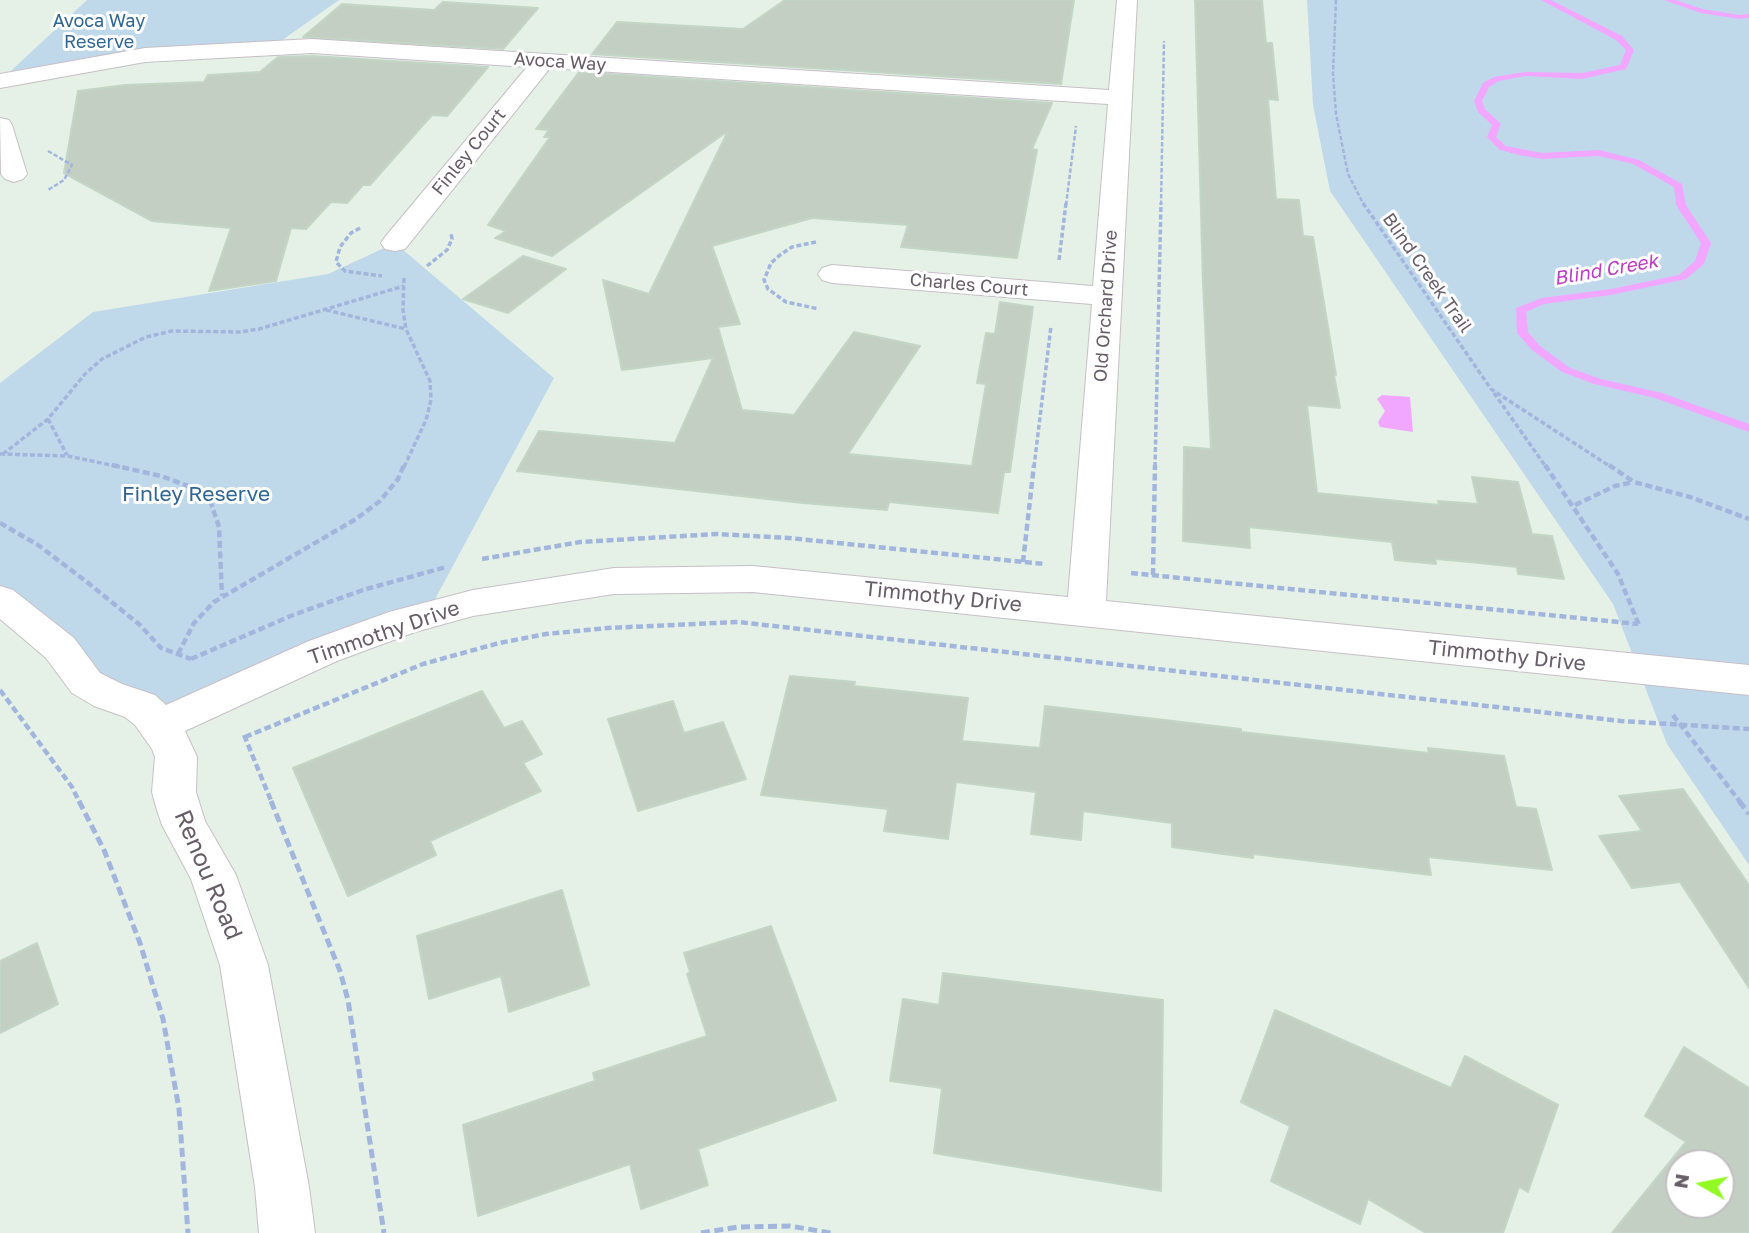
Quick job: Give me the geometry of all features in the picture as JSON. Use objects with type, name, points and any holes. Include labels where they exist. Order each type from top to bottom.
[{"type":"street","name":"Old Orchard Drive","points":[[1086,612],[1127,0]]},
{"type":"street","name":"Avoca Way","points":[[0,81],[145,55],[263,47],[360,48],[1122,98]]},
{"type":"street","name":"Finley Court","points":[[395,243],[544,61]]},
{"type":"street","points":[[0,125],[14,174]]},
{"type":"street","name":"Charles Court","points":[[832,275],[1106,296]]},
{"type":"street","name":"Timmothy Drive","points":[[159,725],[352,639],[403,622],[473,603],[614,581],[681,578],[753,579],[1749,680]]},
{"type":"street","name":"Renou Road","points":[[0,599],[60,649],[86,683],[108,695],[140,706],[159,725],[176,757],[173,792],[184,825],[213,876],[244,965],[282,1187],[286,1233]]},
{"type":"path","name":"Blind Creek Trail","points":[[1336,0],[1333,74],[1336,114],[1348,174],[1355,191],[1491,389],[1634,482],[1690,497],[1749,519]]},
{"type":"path","points":[[1153,575],[1164,41]]},
{"type":"path","points":[[1058,272],[1077,124]]},
{"type":"path","points":[[178,654],[204,610],[222,596],[356,519],[380,501],[398,479],[426,420],[430,400],[430,381],[406,329],[403,310],[404,274]]},
{"type":"path","points":[[2,454],[47,419],[85,374],[102,359],[146,337],[172,331],[250,330],[404,286]]},
{"type":"path","points":[[326,310],[406,329]]},
{"type":"path","points":[[1023,562],[1053,313]]},
{"type":"path","points":[[1491,389],[1575,505],[1618,574],[1642,632]]},
{"type":"path","points":[[47,419],[68,456]]},
{"type":"path","points":[[2,454],[68,456],[161,476],[191,487],[211,503],[222,547],[222,596]]},
{"type":"path","points":[[1575,505],[1615,486],[1634,482]]},
{"type":"path","points":[[0,523],[38,545],[140,625],[161,648],[191,659],[198,667]]},
{"type":"path","points":[[1130,573],[1638,624]]},
{"type":"path","points":[[245,737],[423,664],[499,643],[583,630],[738,622],[1621,721],[1749,729]]},
{"type":"path","points":[[0,690],[72,787],[104,850],[140,943],[163,1019],[179,1109],[188,1233]]},
{"type":"path","points":[[1669,709],[1749,814]]},
{"type":"path","points":[[243,730],[340,971],[348,1000],[384,1233]]},
{"type":"path","points":[[701,1233],[738,1227],[789,1226],[831,1233]]},
{"type":"green space","name":"Avoca Way Reserve","points":[[87,0],[339,0],[274,46],[217,49],[0,81]]},
{"type":"green space","points":[[1307,0],[1749,0],[1749,865],[1667,744],[1613,604],[1330,191],[1313,105]]},
{"type":"green space","name":"Finley Reserve","points":[[395,243],[554,378],[426,616],[159,725],[0,601],[0,383],[93,312],[328,274]]},
{"type":"shaded area","points":[[1382,395],[1410,397],[1413,432],[1380,427],[1378,422],[1385,411],[1377,399]]},
{"type":"building","points":[[785,0],[1074,0],[1061,84],[592,54],[617,22],[743,29]]},
{"type":"building","points":[[1195,0],[1262,0],[1266,43],[1272,43],[1278,100],[1268,99],[1276,199],[1299,200],[1303,236],[1313,237],[1340,408],[1307,405],[1317,493],[1439,505],[1438,501],[1478,504],[1472,477],[1518,482],[1532,534],[1552,536],[1564,579],[1518,574],[1517,567],[1435,559],[1436,564],[1395,560],[1392,542],[1249,527],[1250,548],[1183,541],[1184,447],[1211,449],[1203,284]]},
{"type":"building","points":[[443,2],[538,8],[503,49],[303,37],[342,4],[434,10]]},
{"type":"building","points":[[312,56],[488,67],[447,116],[432,115],[370,185],[363,185],[347,203],[331,202],[306,229],[291,228],[276,281],[209,291],[231,228],[152,221],[64,173],[78,91],[125,85],[204,82],[208,75],[260,72],[278,57]]},
{"type":"building","points":[[579,72],[1052,103],[1032,149],[1037,150],[1017,258],[901,247],[908,225],[812,218],[712,246],[740,324],[718,327],[742,410],[794,415],[854,332],[920,346],[848,454],[972,466],[986,384],[977,383],[986,333],[995,334],[1000,302],[1033,307],[1010,472],[1004,472],[998,513],[889,502],[887,510],[803,503],[517,471],[539,431],[675,443],[713,358],[622,370],[603,280],[649,294],[728,131],[552,256],[495,238],[506,231],[488,225],[550,137],[544,137],[549,130],[536,129]]},
{"type":"building","points":[[523,256],[566,269],[508,313],[463,299]]},
{"type":"building","points":[[790,676],[968,698],[962,741],[1040,748],[1045,706],[1429,753],[1428,748],[1504,756],[1516,807],[1536,809],[1552,870],[1428,857],[1431,875],[1253,854],[1253,858],[1172,847],[1172,823],[1083,811],[1081,840],[1031,834],[1036,792],[956,782],[948,839],[884,831],[888,809],[761,795]]},
{"type":"building","points":[[482,691],[504,728],[522,721],[542,754],[523,763],[541,791],[430,841],[436,855],[348,896],[293,768]]},
{"type":"building","points":[[673,701],[684,733],[723,722],[746,779],[638,811],[608,719]]},
{"type":"building","points":[[1683,789],[1749,885],[1749,988],[1680,882],[1632,888],[1599,836],[1642,831],[1619,796]]},
{"type":"building","points":[[562,890],[589,985],[509,1012],[501,976],[429,999],[417,936]]},
{"type":"building","points":[[771,926],[836,1100],[698,1149],[708,1185],[641,1209],[630,1164],[478,1216],[463,1125],[595,1081],[593,1073],[707,1036],[687,974],[690,972],[684,953]]},
{"type":"building","points":[[37,943],[58,1004],[0,1033],[0,961]]},
{"type":"building","points":[[943,973],[1163,1000],[1161,1191],[934,1153],[942,1088],[890,1081],[903,999],[939,1005]]},
{"type":"building","points":[[1275,1010],[1451,1088],[1465,1056],[1558,1105],[1528,1192],[1519,1187],[1503,1233],[1426,1233],[1368,1199],[1360,1224],[1271,1181],[1290,1126],[1241,1102]]},
{"type":"building","points":[[1684,1047],[1749,1088],[1749,1233],[1612,1233],[1665,1168],[1665,1219],[1735,1219],[1735,1149],[1680,1149],[1686,1142],[1645,1116]]},
{"type":"waterway","name":"Blind Creek","points":[[1545,0],[1619,38],[1630,50],[1623,67],[1582,76],[1525,74],[1497,79],[1486,85],[1478,101],[1481,110],[1497,124],[1491,137],[1503,148],[1542,156],[1599,153],[1636,162],[1679,186],[1681,205],[1706,243],[1700,262],[1682,277],[1611,292],[1542,301],[1520,310],[1523,333],[1536,348],[1566,370],[1598,382],[1658,395],[1749,428]]},
{"type":"waterway","name":"Blind Creek","points":[[1668,0],[1701,11],[1749,16]]}]
